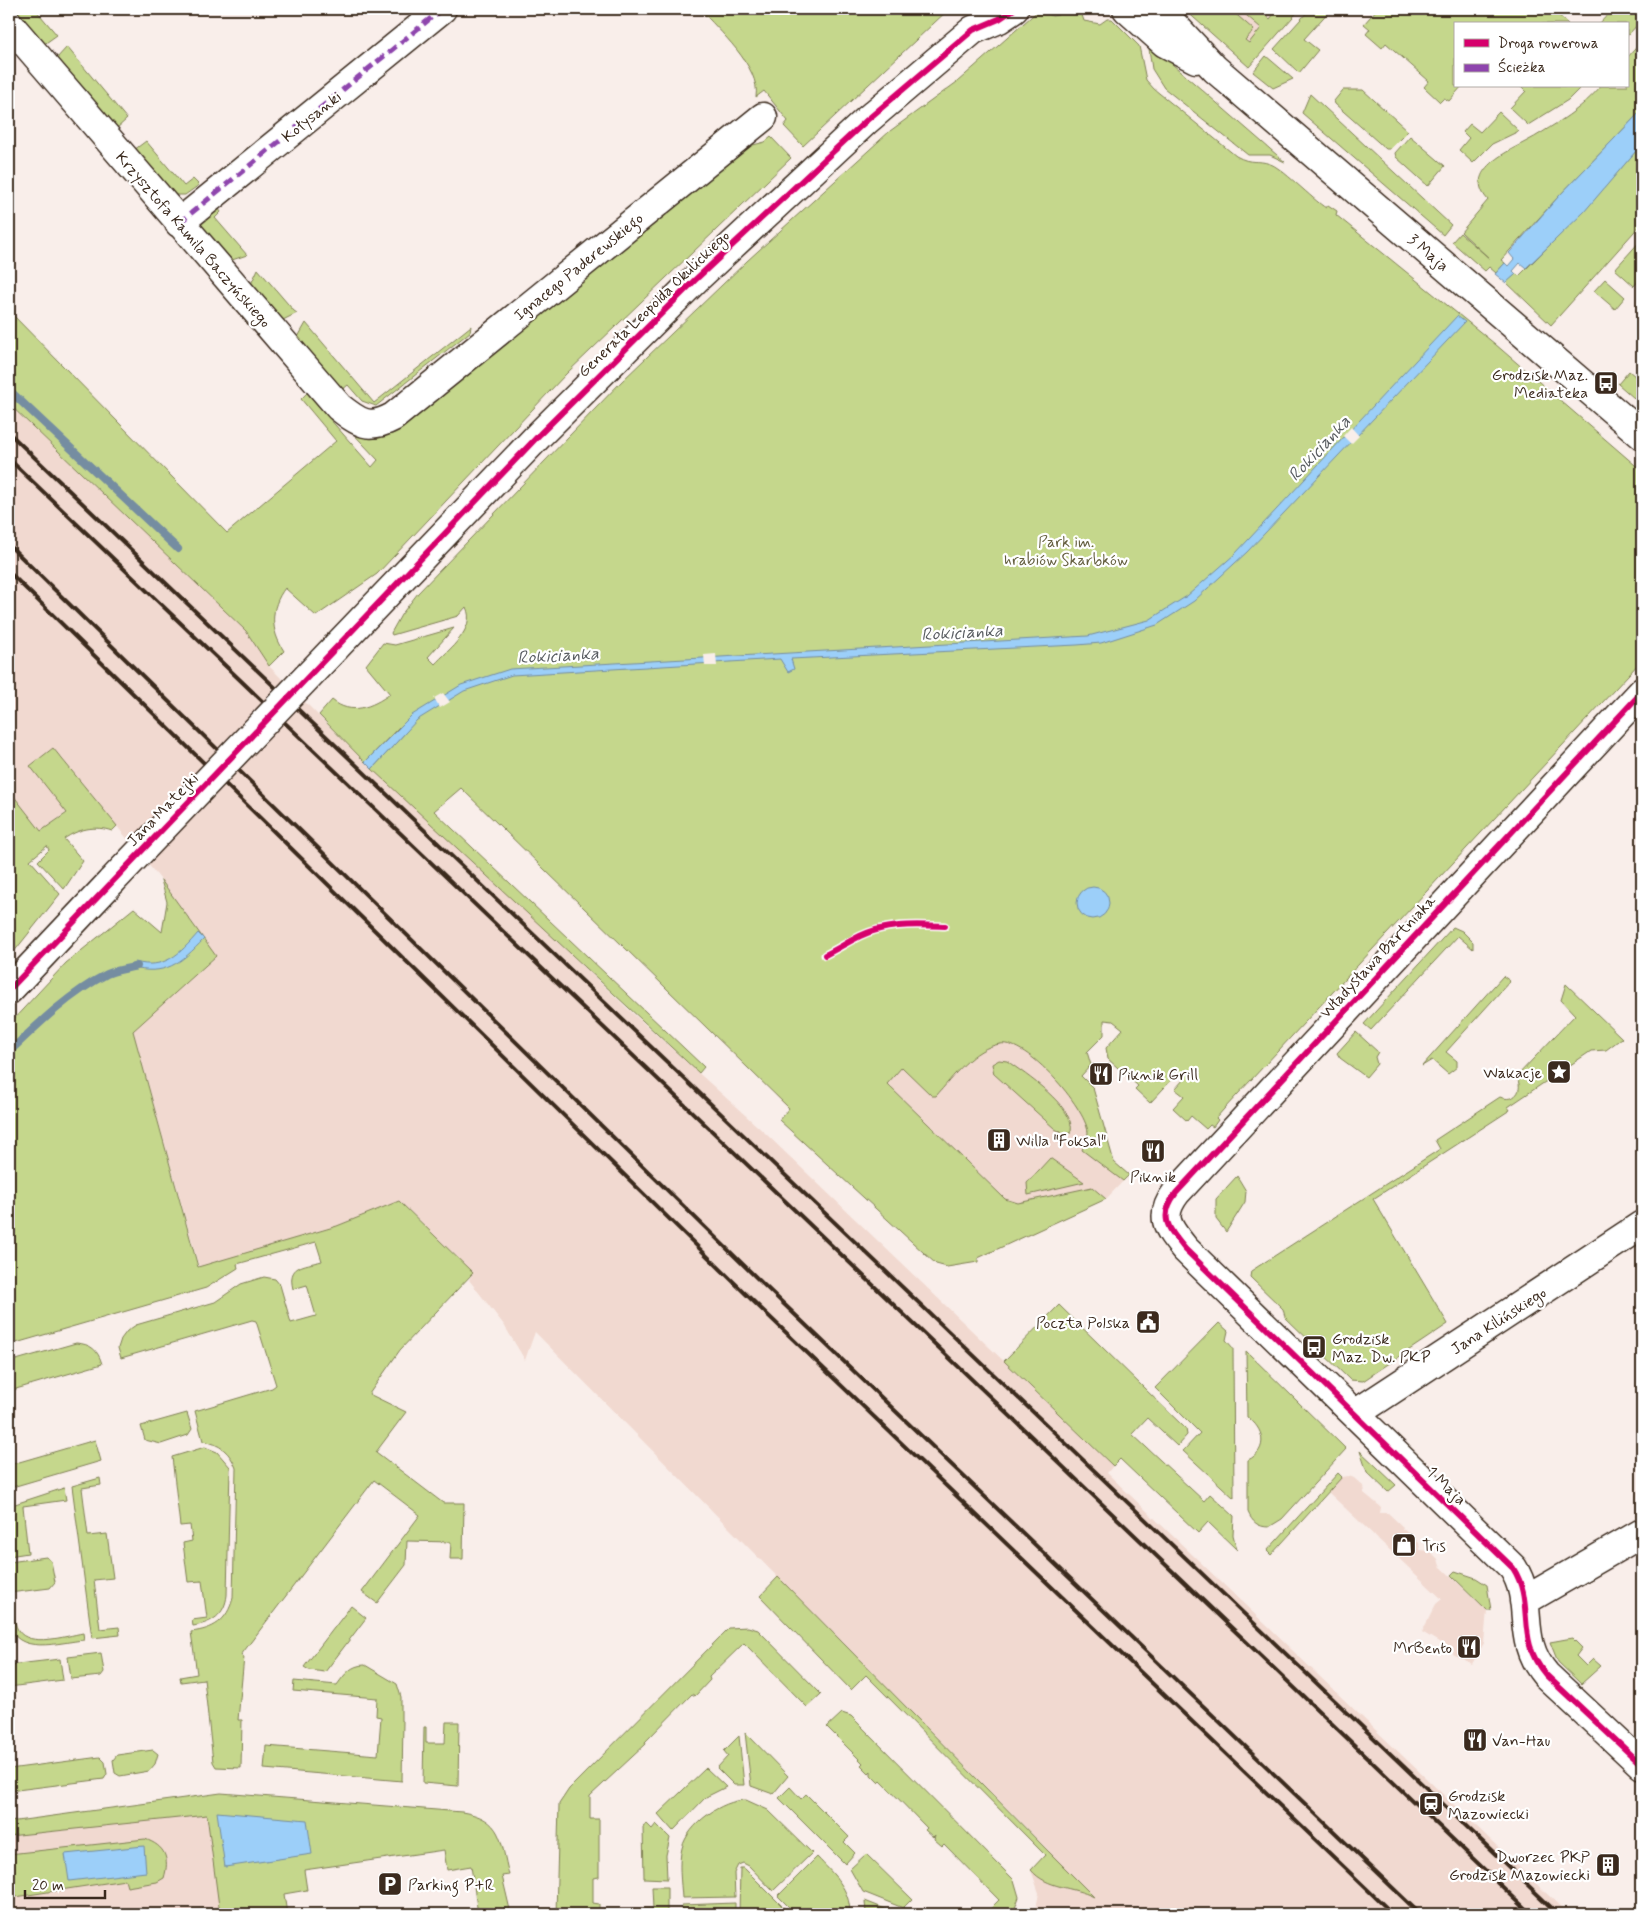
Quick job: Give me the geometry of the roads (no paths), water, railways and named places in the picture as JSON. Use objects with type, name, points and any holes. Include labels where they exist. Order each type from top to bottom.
[{"type":"street","name":"Kołysanki","points":[[179,223],[442,9]]},
{"type":"street","name":"Generała Leopolda Okulickiego","points":[[336,647],[540,434],[694,280],[978,19],[999,19],[1014,9]]},
{"type":"street","name":"3 Maja","points":[[1127,9],[1165,43],[1215,69]]},
{"type":"street","name":"3 Maja","points":[[1159,9],[1215,69],[1642,435]]},
{"type":"street","name":"Krzysztofa Kamila Baczyńskiego","points":[[9,24],[338,407],[355,420],[370,425],[382,423],[394,417]]},
{"type":"street","name":"Ignacego Paderewskiego","points":[[394,417],[763,117]]},
{"type":"street","name":"Jana Matejki","points":[[9,990],[336,647]]},
{"type":"street","name":"Władysława Bartniaka","points":[[1185,1249],[1172,1233],[1166,1218],[1169,1204],[1176,1193],[1642,692]]},
{"type":"street","name":"Jana Kilińskiego","points":[[1355,1414],[1642,1226]]},
{"type":"street","name":"1 Maja","points":[[1185,1249],[1513,1568],[1522,1584],[1529,1646],[1534,1660],[1546,1674],[1642,1765]]},
{"type":"street","points":[[1524,1601],[1642,1533]]},
{"type":"water","points":[[1642,110],[1642,144],[1584,212],[1526,268],[1520,263],[1513,271],[1516,274],[1506,283],[1495,274],[1505,263],[1508,266],[1514,259],[1509,253],[1559,196]]},
{"type":"water","points":[[1457,316],[1465,322],[1247,552],[1194,601],[1157,625],[1101,643],[791,659],[794,669],[788,672],[780,659],[512,675],[464,691],[417,720],[372,769],[365,762],[412,715],[461,685],[510,669],[1088,636],[1149,620],[1187,596],[1235,554]]},
{"type":"water","points":[[1093,887],[1099,888],[1104,892],[1108,897],[1108,909],[1104,914],[1099,918],[1093,919],[1087,918],[1082,914],[1078,909],[1077,903],[1078,897],[1082,892],[1087,888]]},
{"type":"water","points":[[198,933],[204,939],[188,955],[172,966],[153,970],[130,967],[135,962],[155,964],[171,958],[185,948]]},
{"type":"water","points":[[217,1812],[307,1820],[312,1854],[225,1867]]},
{"type":"water","points":[[144,1846],[146,1872],[69,1881],[65,1854]]},
{"type":"waterway","points":[[9,390],[178,549]]},
{"type":"waterway","points":[[9,1052],[43,1020],[80,990],[110,973],[137,966]]},
{"type":"railway","points":[[9,433],[1558,1914]]},
{"type":"railway","points":[[9,459],[1531,1914]]},
{"type":"railway","points":[[9,545],[763,1284],[1420,1914]]},
{"type":"railway","points":[[9,572],[751,1299],[1393,1914]]},
{"type":"place","name":"Grodzisk Maz. Mediateka","points":[[1606,383]]},
{"type":"place","name":"Wakacje","points":[[1559,1072]]},
{"type":"place","name":"Piknik Grill","points":[[1101,1074]]},
{"type":"place","name":"Willa \"Foksal\"","points":[[999,1140]]},
{"type":"place","name":"Piknik","points":[[1153,1151]]},
{"type":"place","name":"Poczta Polska","points":[[1148,1322]]},
{"type":"place","name":"Grodzisk Maz. Dw. PKP","points":[[1314,1347]]},
{"type":"place","name":"Tris","points":[[1404,1545]]},
{"type":"place","name":"MrBento","points":[[1469,1647]]},
{"type":"place","name":"Van-Hau","points":[[1475,1740]]},
{"type":"place","name":"Grodzisk Mazowiecki","points":[[1431,1804]]},
{"type":"place","name":"Dworzec PKP Grodzisk Mazowiecki","points":[[1608,1865]]},
{"type":"place","name":"Parking P+R","points":[[390,1884]]},
{"type":"water label","name":"Rokicianka","points":[[1319,448]]},
{"type":"water label","name":"Rokicianka","points":[[962,632]]},
{"type":"water label","name":"Rokicianka","points":[[558,655]]},
{"type":"park label","name":"Park im. hrabiów Skarbków","points":[[1066,550]]}]
